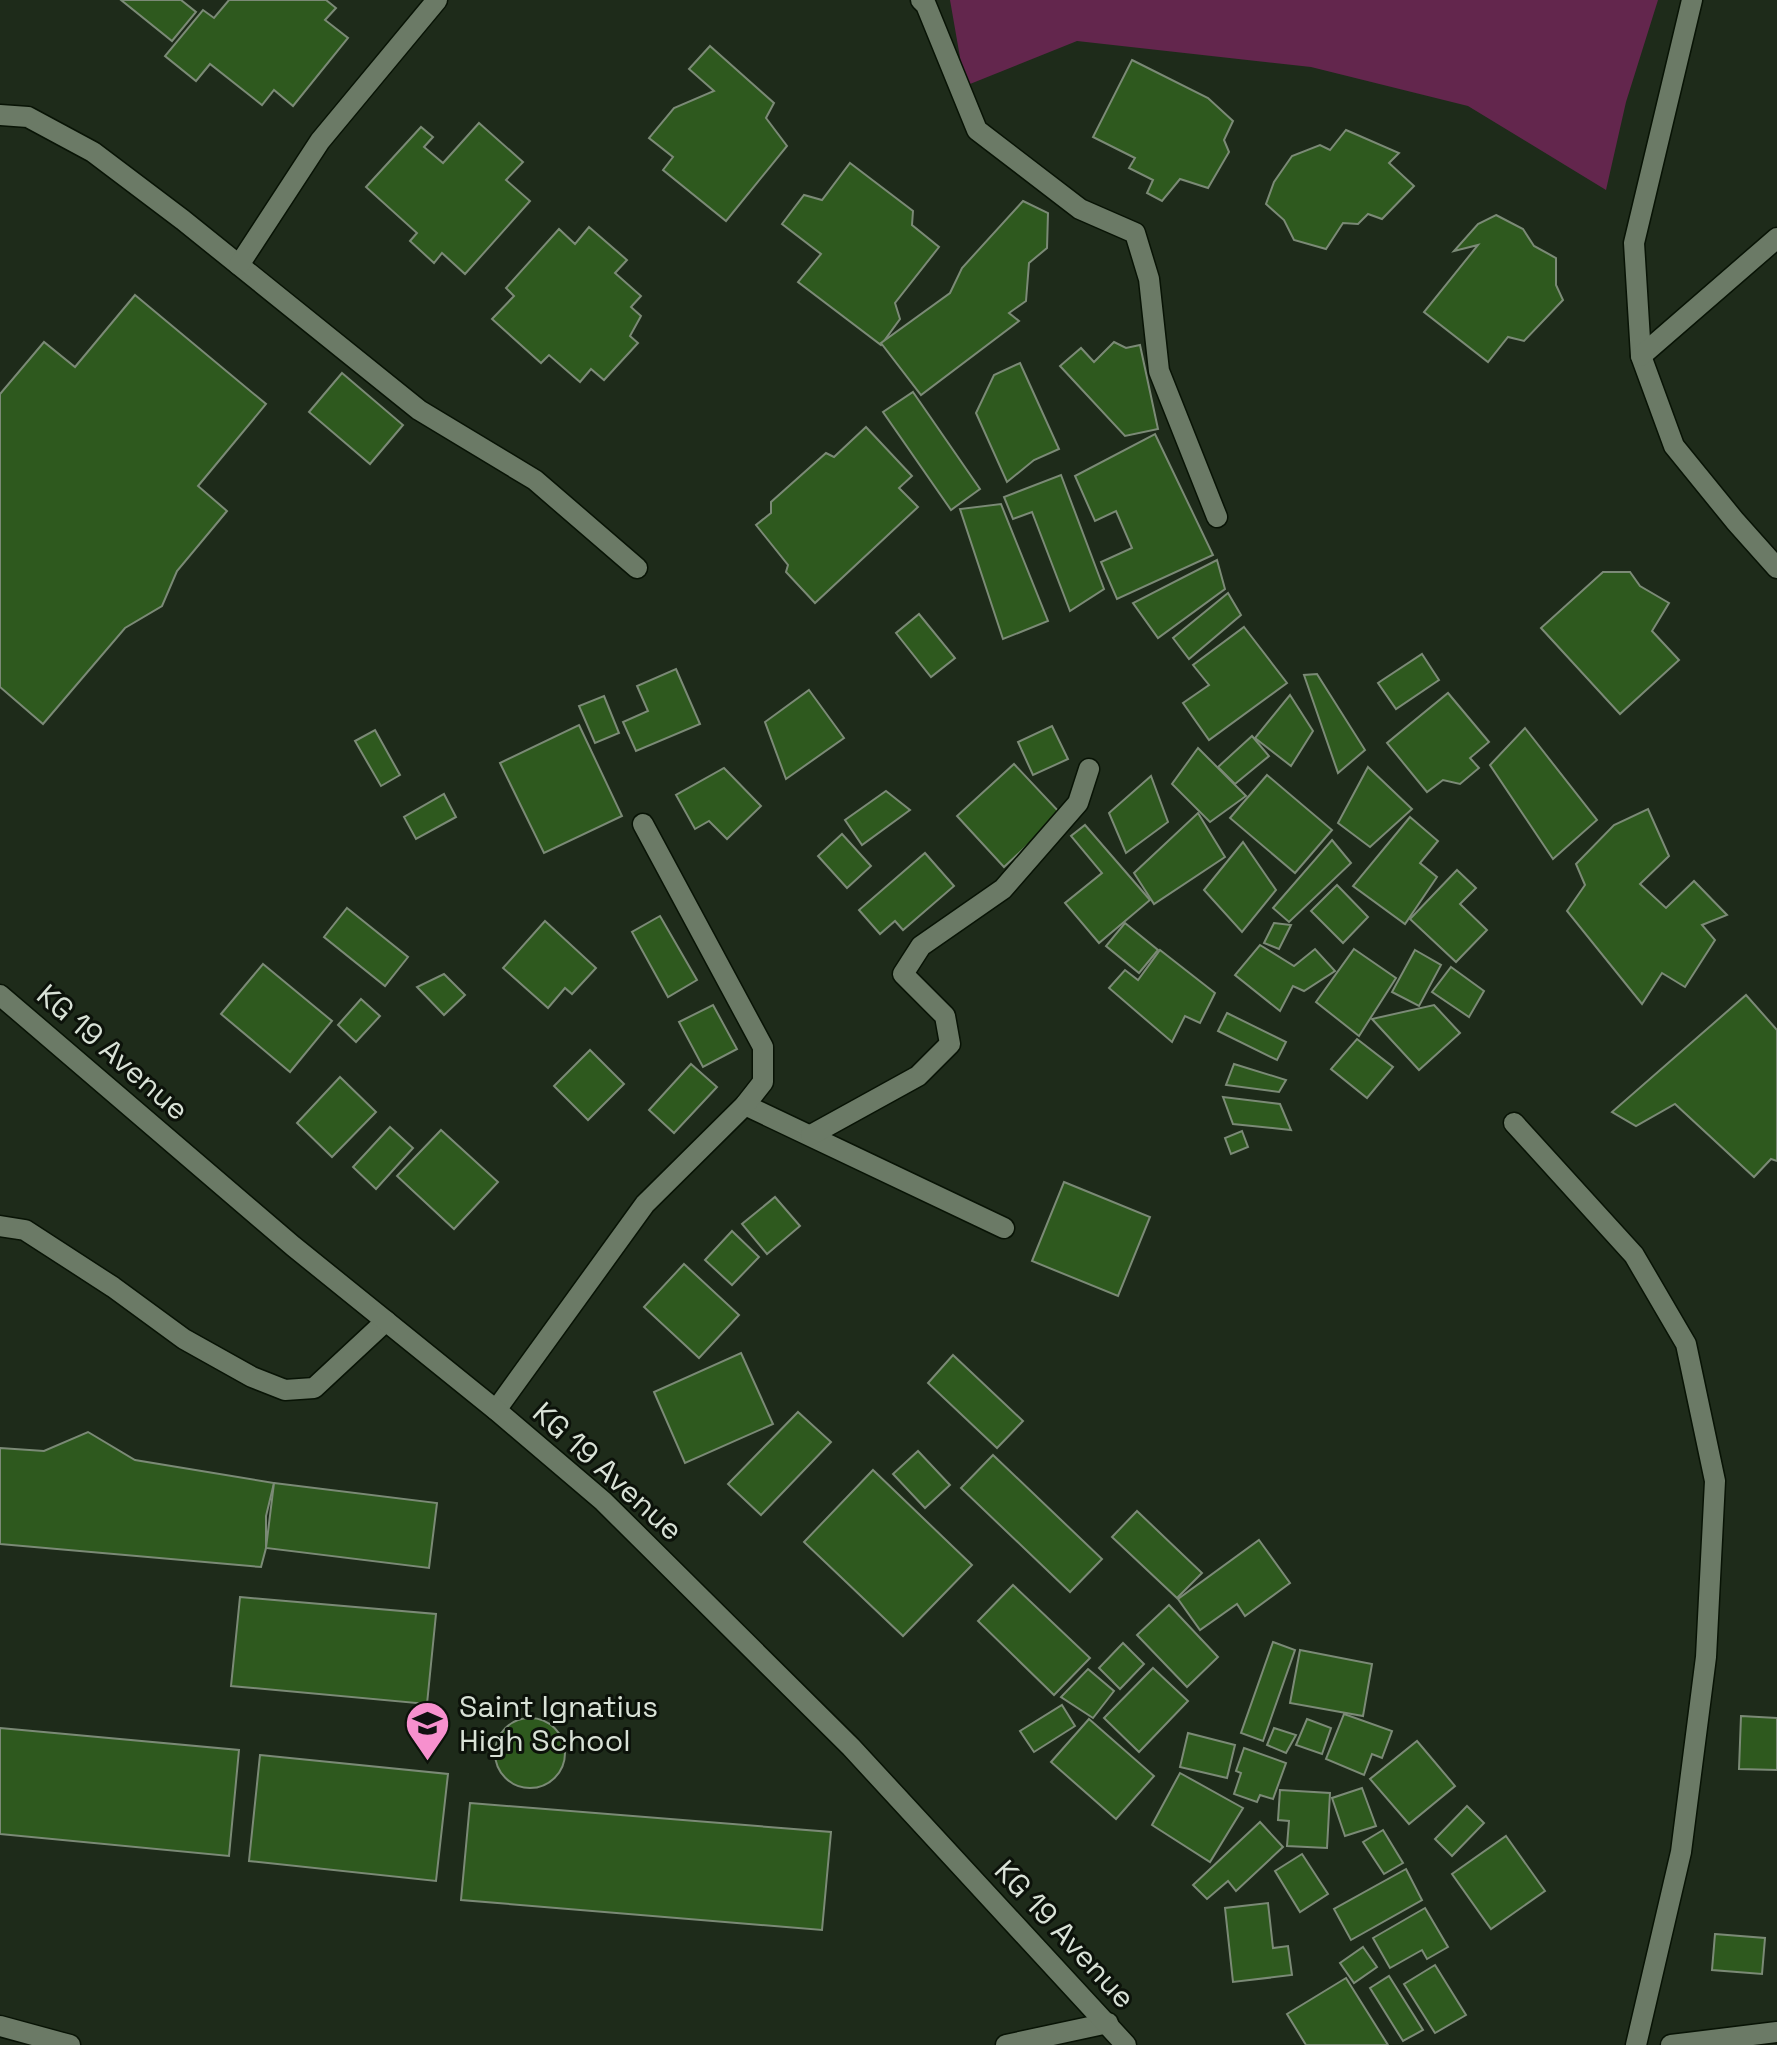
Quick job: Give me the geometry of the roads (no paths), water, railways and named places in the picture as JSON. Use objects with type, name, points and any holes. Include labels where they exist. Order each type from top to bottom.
[{"type":"street","points":[[239,265],[320,141],[437,0]]},
{"type":"street","points":[[921,0],[926,5],[977,130],[1080,209],[1135,233],[1149,279],[1159,371],[1217,517]]},
{"type":"street","points":[[1692,0],[1634,243],[1641,356],[1674,446],[1777,568]]},
{"type":"street","points":[[0,115],[28,117],[93,152],[419,410],[535,480],[637,568]]},
{"type":"street","points":[[1641,356],[1777,238]]},
{"type":"street","points":[[811,1135],[918,1076],[950,1044],[945,1016],[903,974],[921,946],[1003,889],[1078,803],[1089,769]]},
{"type":"street","points":[[496,1410],[645,1204],[745,1105],[763,1082],[763,1047],[643,824]]},
{"type":"street","name":"KG 19 Avenue","points":[[0,995],[293,1246],[603,1501],[851,1747],[1126,2045]]},
{"type":"street","points":[[745,1105],[1004,1228]]},
{"type":"street","points":[[1514,1123],[1634,1255],[1686,1344],[1715,1481],[1706,1657],[1681,1852],[1636,2045]]},
{"type":"street","points":[[0,1226],[25,1230],[113,1287],[184,1339],[252,1377],[285,1390],[314,1388],[386,1321]]},
{"type":"street","points":[[1006,2045],[1108,2023]]},
{"type":"street","points":[[0,2026],[70,2045]]},
{"type":"street","points":[[1671,2045],[1777,2032]]},
{"type":"place","name":"Saint Ignatius High School","points":[[428,1762]]}]
